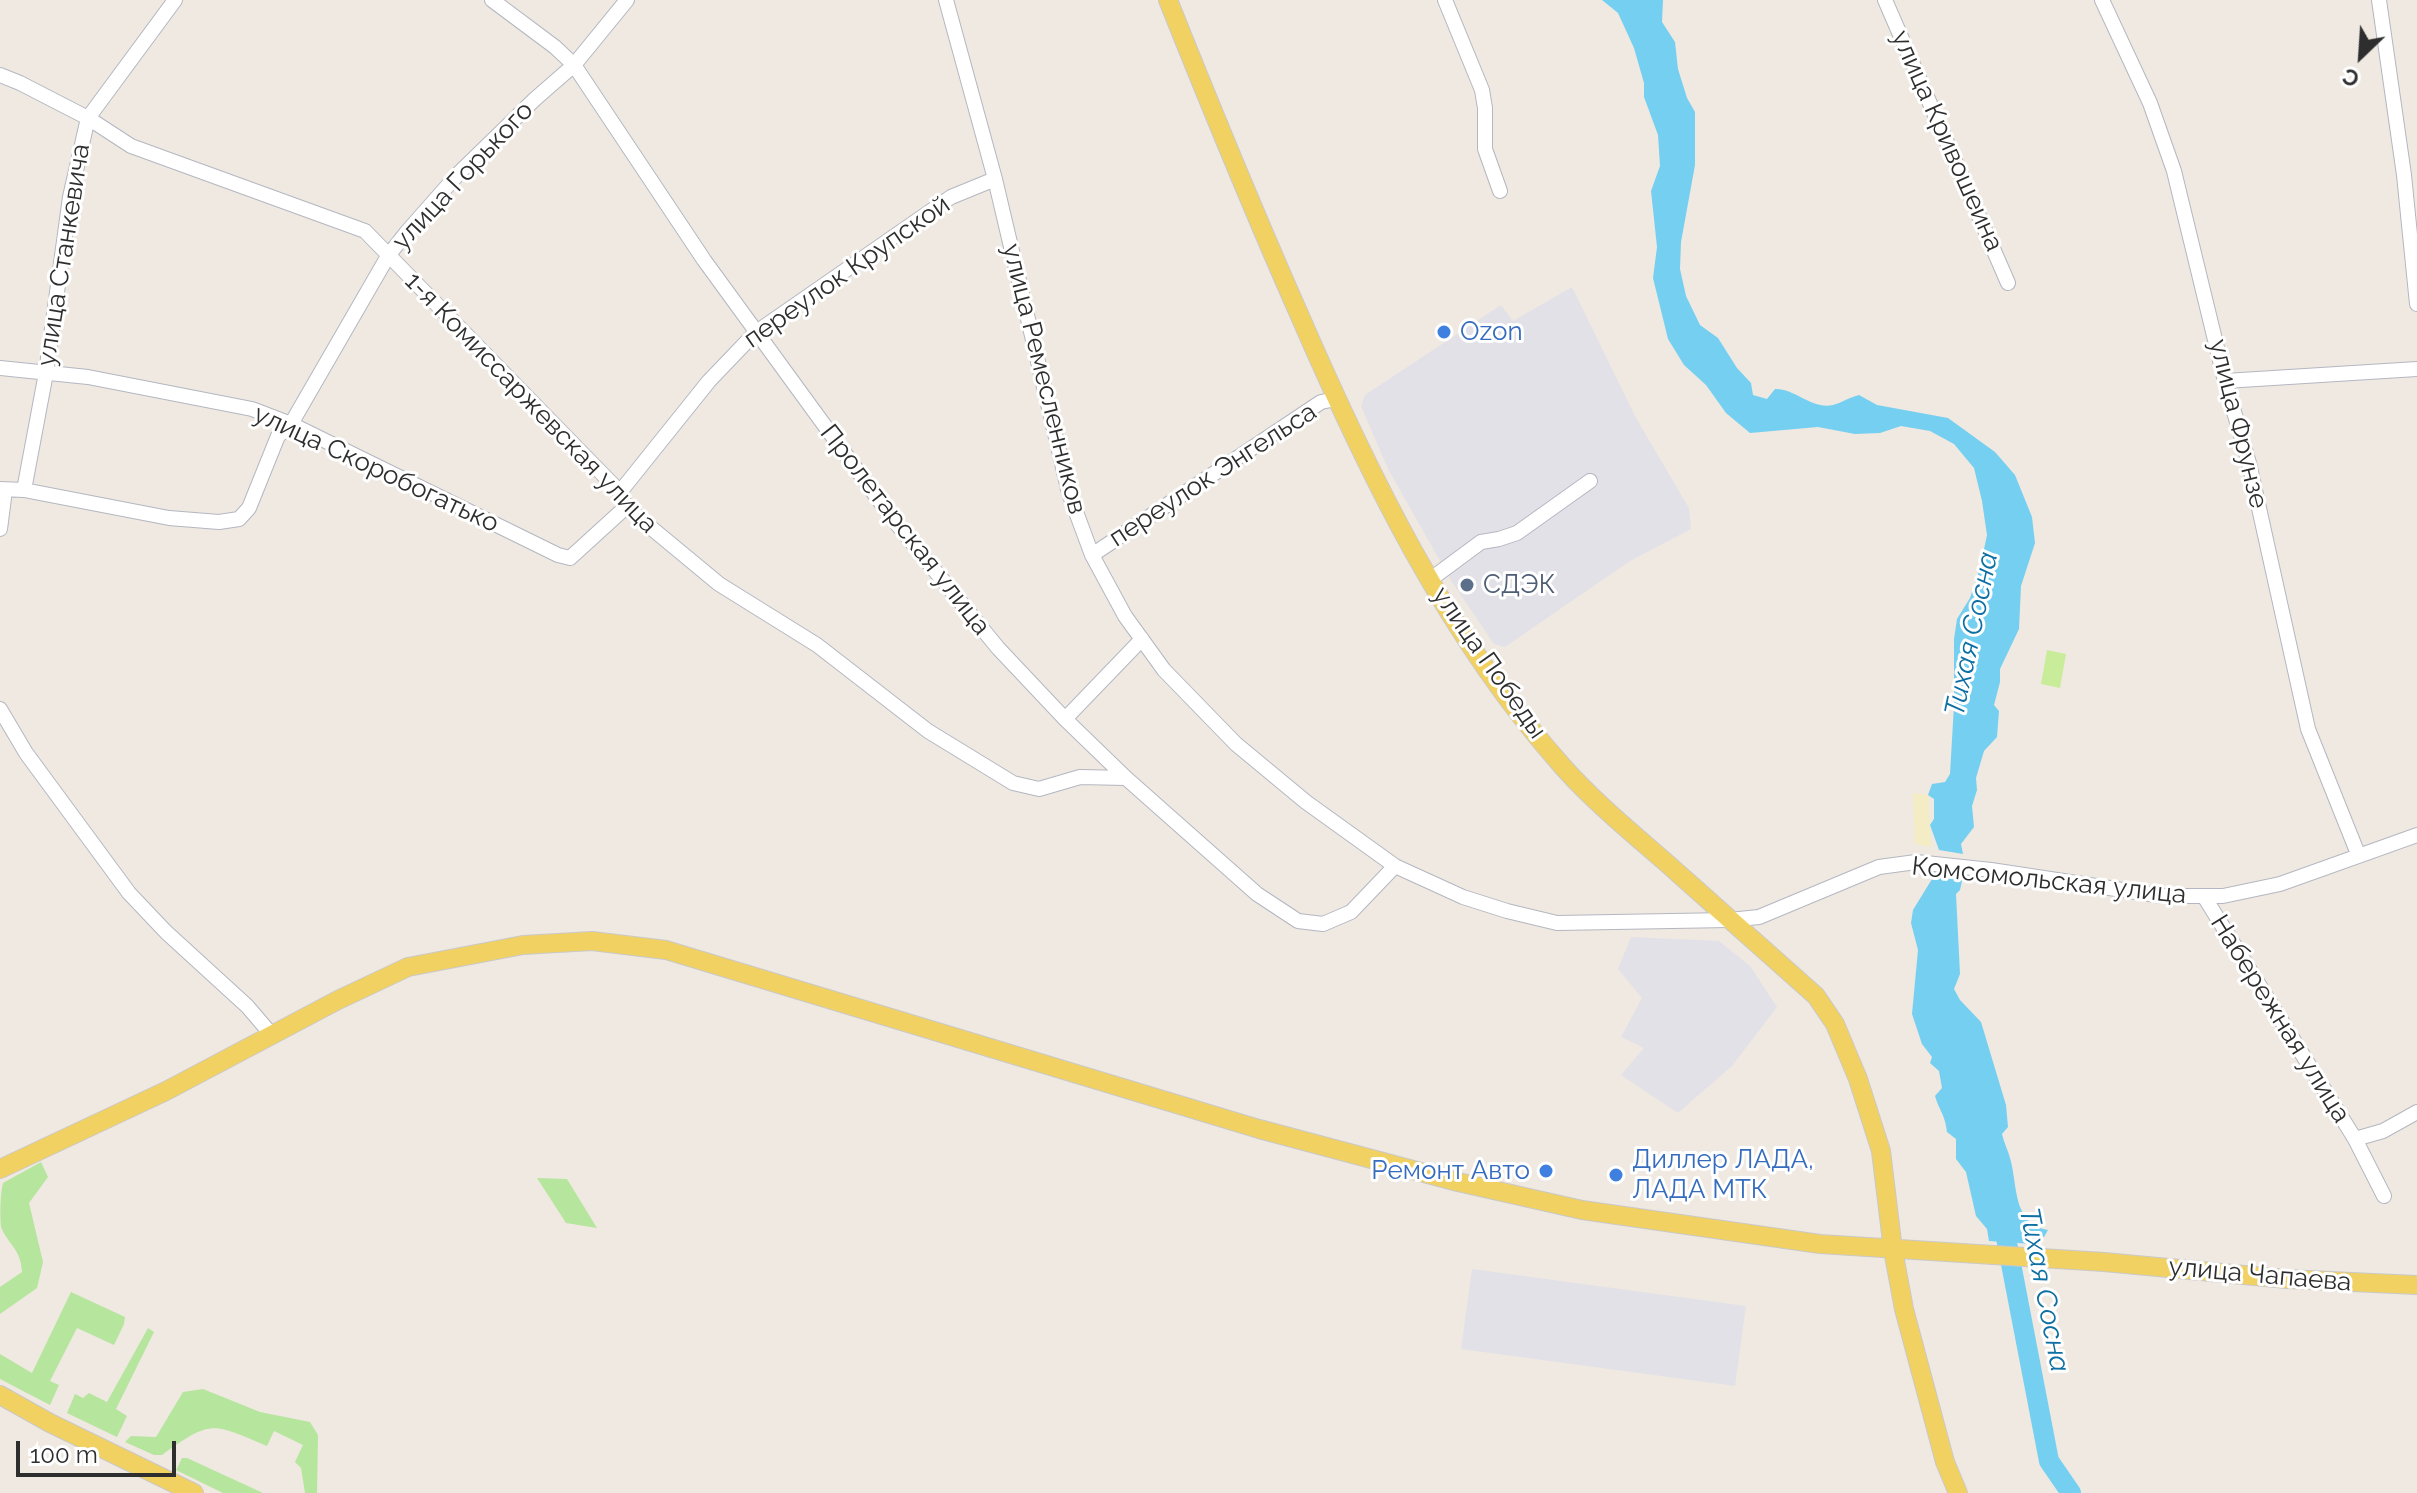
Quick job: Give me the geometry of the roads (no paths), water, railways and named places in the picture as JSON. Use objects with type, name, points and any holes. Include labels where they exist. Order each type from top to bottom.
[{"type":"main road","name":"улица Победы","points":[[1168,0],[1233,163],[1336,399],[1378,484],[1476,651],[1564,768],[1609,813],[1816,996],[1835,1024],[1858,1079],[1881,1151],[1904,1309],[1945,1462],[1958,1493]]},
{"type":"main road","name":"улица Чапаева","points":[[0,1169],[166,1091],[271,1034],[408,967],[523,945],[592,941],[652,948],[722,966],[1259,1129],[1458,1182],[1582,1210],[1820,1244],[2104,1262],[2287,1279],[2417,1285]]},
{"type":"main road","points":[[0,1395],[50,1423],[194,1493]]},
{"type":"street","name":"улица Станкевича","points":[[24,490],[46,373],[70,197],[88,118],[175,0]]},
{"type":"street","name":"Пролетарская улица","points":[[492,0],[574,65],[755,333],[892,518],[998,648],[1126,778],[1257,894],[1298,921],[1323,924],[1351,912],[1395,866]]},
{"type":"street","name":"улица Горького","points":[[24,490],[169,518],[219,522],[239,519],[249,508],[278,436],[291,424],[388,256],[458,174],[574,65],[627,0]]},
{"type":"street","name":"улица Ремесленников","points":[[946,0],[995,179],[1069,493],[1092,555],[1125,616],[1164,670],[1236,744],[1306,802],[1395,866],[1463,897],[1557,923],[1729,920]]},
{"type":"street","points":[[1445,0],[1482,90],[1485,149],[1500,191]]},
{"type":"street","name":"улица Кривошеина","points":[[1885,0],[2008,283]]},
{"type":"street","name":"улица Фрунзе","points":[[2102,0],[2150,103],[2174,171],[2225,381],[2249,463],[2308,729],[2358,854]]},
{"type":"street","points":[[2379,0],[2411,175],[2417,304]]},
{"type":"street","name":"1-я Комиссаржевская улица","points":[[0,75],[88,118],[131,146],[365,231],[620,492],[626,507],[719,584],[817,645],[928,731],[1013,783],[1039,789],[1080,777],[1126,778]]},
{"type":"street","name":"переулок Крупской","points":[[620,492],[709,381],[755,333],[951,197],[995,179]]},
{"type":"street","name":"улица Скоробогатько","points":[[0,368],[88,377],[252,409],[291,424],[558,555],[570,558],[626,507]]},
{"type":"street","points":[[2225,381],[2417,369]]},
{"type":"street","name":"переулок Энгельса","points":[[1092,555],[1321,402],[1336,399]]},
{"type":"street","points":[[1431,579],[1481,542],[1517,533],[1590,481]]},
{"type":"street","points":[[0,529],[2,490],[24,490]]},
{"type":"street","points":[[1065,719],[1142,639]]},
{"type":"street","points":[[0,709],[26,753],[129,893],[166,932],[247,1006],[271,1034]]},
{"type":"street","name":"Комсомольская улица","points":[[1729,920],[1759,917],[1879,867],[1916,862],[2162,896],[2205,898],[2235,895],[2280,884],[2417,835]]},
{"type":"street","name":"Набережная улица","points":[[2205,898],[2355,1139],[2384,1196]]},
{"type":"street","name":"Набережная улица","points":[[2355,1139],[2383,1131],[2417,1112]]},
{"type":"water","points":[[1602,0],[1663,0],[1662,22],[1675,42],[1678,69],[1695,112],[1695,165],[1681,242],[1680,269],[1686,296],[1700,325],[1718,338],[1737,368],[1751,383],[1753,395],[1767,399],[1775,389],[1782,390],[1826,406],[1859,395],[1877,405],[1948,418],[1995,452],[2015,475],[2032,517],[2035,543],[2021,586],[2019,629],[2000,669],[1994,705],[1999,711],[1997,737],[1984,751],[1976,778],[1977,790],[1972,806],[1974,827],[1961,844],[1963,854],[1939,850],[1930,825],[1934,819],[1934,799],[1928,795],[1932,784],[1945,782],[1950,774],[1957,619],[1970,598],[1987,535],[1974,468],[1954,444],[1930,431],[1901,426],[1880,433],[1855,434],[1818,427],[1750,433],[1726,413],[1706,385],[1684,365],[1668,339],[1653,278],[1657,247],[1651,191],[1660,166],[1658,135],[1644,97],[1644,83],[1634,48],[1618,13]]},
{"type":"water","points":[[1934,865],[1965,868],[1960,890],[1956,894],[1960,974],[1954,989],[1981,1022],[2006,1105],[2008,1127],[2002,1134],[2018,1202],[2028,1220],[2048,1230],[2044,1237],[2034,1238],[2032,1244],[1989,1241],[1987,1229],[1976,1216],[1966,1172],[1956,1159],[1956,1139],[1947,1132],[1935,1096],[1942,1088],[1939,1071],[1930,1063],[1932,1057],[1922,1044],[1912,1014],[1918,950],[1911,923],[1913,910],[1932,879]]},
{"type":"waterway","name":"Тихая Сосна","points":[[2002,1217],[2049,1461],[2071,1493]]},
{"type":"place","name":"Ozon","points":[[1444,332]]},
{"type":"place","name":"СДЭК","points":[[1467,585]]},
{"type":"place","name":"Ремонт Авто","points":[[1546,1171]]},
{"type":"place","name":"Диллер ЛАДА, ЛАДА МТК","points":[[1616,1175]]}]
